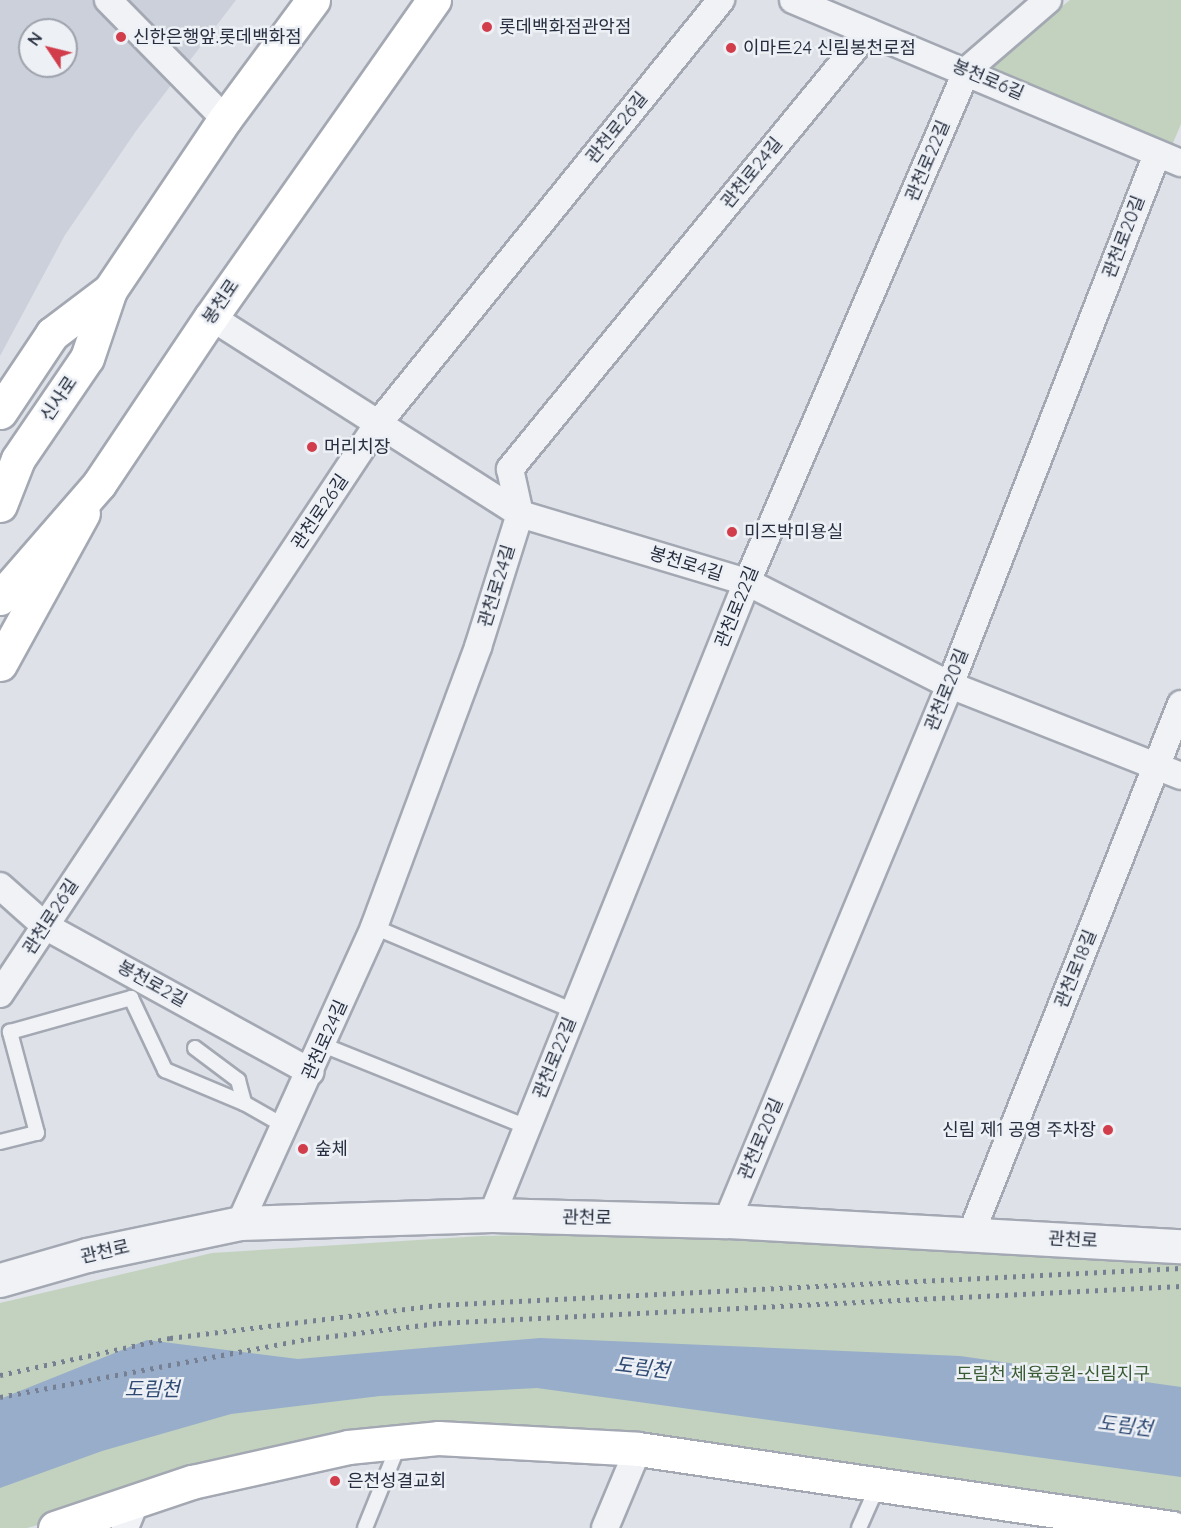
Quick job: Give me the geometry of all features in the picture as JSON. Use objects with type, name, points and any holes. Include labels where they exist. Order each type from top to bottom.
[{"type":"main road","points":[[0,412],[52,334],[110,290],[225,119],[313,0]]},
{"type":"main road","name":"봉천로","points":[[0,598],[99,484],[211,317],[433,1]]},
{"type":"main road","name":"신사로","points":[[0,505],[18,459],[87,358],[110,290]]},
{"type":"main road","points":[[0,664],[99,484]]},
{"type":"main road","points":[[55,1528],[131,1514],[192,1482],[348,1447],[399,1444],[438,1438],[638,1449],[878,1485],[1087,1522],[1172,1528]]},
{"type":"street","points":[[108,0],[225,119]]},
{"type":"street","name":"관천로26길","points":[[0,994],[377,425],[721,0]]},
{"type":"street","name":"봉천로6길","points":[[793,0],[967,70],[1181,164]]},
{"type":"street","name":"관천로22길","points":[[492,1215],[747,582],[967,70],[1048,0]]},
{"type":"street","name":"관천로24길","points":[[240,1223],[311,1072],[374,927],[478,646],[520,514],[510,469],[868,32]]},
{"type":"street","name":"관천로20길","points":[[727,1221],[950,685],[1157,154]]},
{"type":"street","name":"봉천로4길","points":[[211,317],[377,425],[520,514],[747,582],[950,685],[1181,776]]},
{"type":"street","name":"관천로18길","points":[[971,1234],[1181,704]]},
{"type":"street","name":"봉천로2길","points":[[0,886],[45,926],[311,1072]]},
{"type":"street","name":"관천로","points":[[0,1280],[87,1255],[240,1223],[492,1215],[727,1221],[1181,1246]]},
{"type":"street","points":[[605,1528],[638,1449]]},
{"type":"lane","points":[[374,927],[574,1011]]},
{"type":"lane","points":[[0,1142],[37,1133],[10,1032],[131,998],[165,1070],[244,1103],[286,1127]]},
{"type":"lane","points":[[323,1045],[527,1127]]},
{"type":"lane","points":[[195,1048],[238,1080],[244,1103]]},
{"type":"lane","points":[[365,1528],[399,1444]]},
{"type":"lane","points":[[859,1528],[878,1485]]},
{"type":"shaded area","points":[[0,0],[236,0],[136,131],[65,235],[0,356]]},
{"type":"green space","points":[[1070,0],[1181,0],[1181,124],[1170,150],[983,71]]},
{"type":"green space","name":"도림천 체육공원-신림지구","points":[[716,1231],[1181,1255],[1181,1517],[934,1481],[323,1444],[27,1528],[0,1528],[0,1303],[212,1253],[482,1236]]},
{"type":"water","name":"도림천","points":[[540,1338],[960,1356],[1181,1387],[1181,1477],[537,1388],[380,1396],[231,1414],[102,1451],[0,1488],[0,1399],[147,1340],[298,1359]]},
{"type":"railway","points":[[0,1375],[170,1338],[438,1305],[1181,1268]]},
{"type":"railway","points":[[0,1397],[308,1339],[439,1323],[1181,1286]]},
{"type":"place","name":"롯데백화점관악점","points":[[487,27]]},
{"type":"place","name":"신한은행앞.롯데백화점","points":[[121,37]]},
{"type":"place","name":"이마트24 신림봉천로점","points":[[731,48]]},
{"type":"place","name":"머리치장","points":[[312,447]]},
{"type":"place","name":"미즈박미용실","points":[[732,532]]},
{"type":"place","name":"신림 제1 공영 주차장","points":[[1108,1130]]},
{"type":"place","name":"숲체","points":[[303,1149]]},
{"type":"place","name":"은천성결교회","points":[[335,1481]]}]
